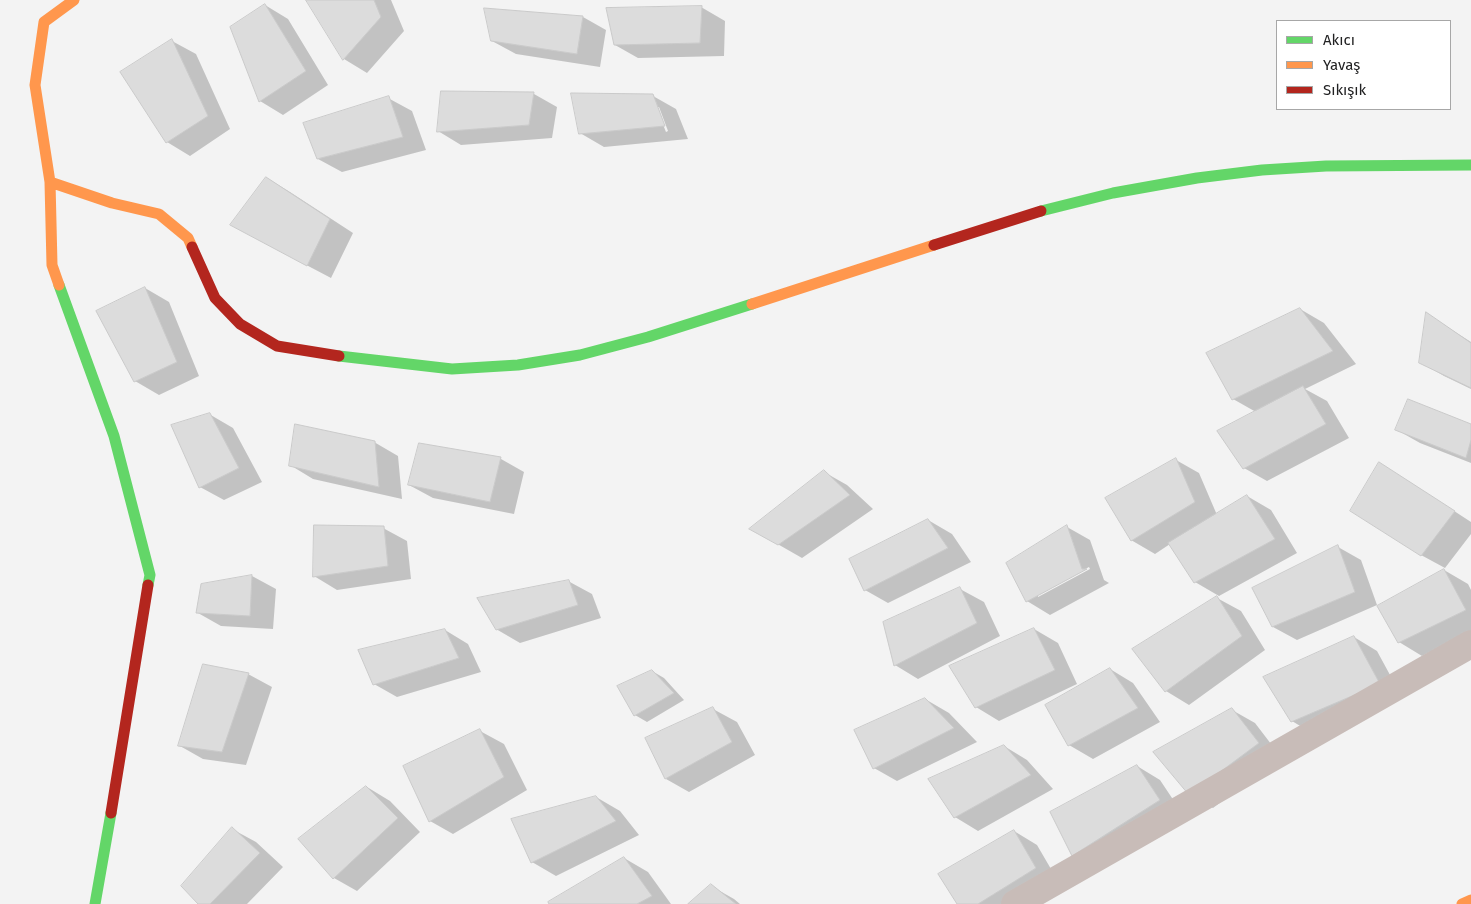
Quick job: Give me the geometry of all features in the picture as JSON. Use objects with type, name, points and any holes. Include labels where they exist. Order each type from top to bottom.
[{"type":"street","points":[[74,0],[44,22],[35,86],[50,182],[52,266],[114,436],[150,575],[95,904]]},
{"type":"street","points":[[50,182],[112,203],[159,214],[188,238],[215,298],[240,324],[277,346],[347,357],[452,369],[518,365],[580,355],[648,337],[1031,214],[1113,193],[1197,178],[1262,170],[1326,166],[1471,165]]},
{"type":"street","points":[[1016,904],[1471,644]]},
{"type":"street","points":[[1462,904],[1471,900]]},
{"type":"building","points":[[306,0],[374,0],[381,17],[343,60]]},
{"type":"building","points":[[265,4],[306,71],[259,102],[230,27]]},
{"type":"building","points":[[702,6],[700,43],[614,45],[606,8]]},
{"type":"building","points":[[484,8],[583,16],[577,54],[491,41]]},
{"type":"building","points":[[172,39],[208,116],[166,143],[120,72]]},
{"type":"building","points":[[441,91],[534,92],[529,125],[437,132]]},
{"type":"building","points":[[571,93],[653,94],[665,126],[579,134]]},
{"type":"building","points":[[389,96],[403,137],[317,159],[303,123]]},
{"type":"building","points":[[266,177],[330,219],[307,266],[230,225]]},
{"type":"building","points":[[145,287],[177,362],[134,382],[96,311]]},
{"type":"building","points":[[1300,308],[1333,351],[1232,400],[1206,353]]},
{"type":"building","points":[[1426,312],[1471,343],[1471,388],[1419,363]]},
{"type":"building","points":[[1303,386],[1326,424],[1243,469],[1217,431]]},
{"type":"building","points":[[1408,399],[1471,424],[1471,440],[1466,458],[1395,430]]},
{"type":"building","points":[[210,413],[239,468],[199,488],[171,425]]},
{"type":"building","points":[[295,424],[375,441],[379,487],[289,466]]},
{"type":"building","points":[[419,443],[501,457],[490,502],[408,485]]},
{"type":"building","points":[[1176,458],[1195,502],[1131,541],[1105,498]]},
{"type":"building","points":[[1379,462],[1455,511],[1421,556],[1350,511]]},
{"type":"building","points":[[824,470],[850,495],[778,545],[749,529]]},
{"type":"building","points":[[1247,495],[1275,539],[1194,583],[1168,543]]},
{"type":"building","points":[[928,519],[948,548],[864,591],[849,559]]},
{"type":"building","points":[[314,525],[384,526],[388,566],[313,577]]},
{"type":"building","points":[[1067,525],[1082,569],[1087,569],[1026,602],[1006,563]]},
{"type":"building","points":[[1338,545],[1355,592],[1272,627],[1252,588]]},
{"type":"building","points":[[1444,569],[1466,610],[1398,643],[1377,606]]},
{"type":"building","points":[[252,575],[250,616],[196,613],[201,584]]},
{"type":"building","points":[[569,580],[578,605],[496,630],[477,598]]},
{"type":"building","points":[[960,587],[977,623],[894,666],[883,622]]},
{"type":"building","points":[[1217,596],[1242,636],[1165,692],[1132,649]]},
{"type":"building","points":[[1034,628],[1055,670],[975,708],[949,666]]},
{"type":"building","points":[[445,629],[459,658],[373,685],[358,650]]},
{"type":"building","points":[[1354,636],[1380,684],[1291,722],[1263,677]]},
{"type":"building","points":[[203,664],[249,673],[222,752],[178,746]]},
{"type":"building","points":[[1110,668],[1138,708],[1068,746],[1045,705]]},
{"type":"building","points":[[652,670],[674,693],[634,716],[617,686]]},
{"type":"building","points":[[925,698],[954,728],[873,769],[854,730]]},
{"type":"building","points":[[713,707],[732,742],[665,779],[645,738]]},
{"type":"building","points":[[1232,708],[1259,743],[1189,795],[1153,752]]},
{"type":"building","points":[[480,729],[504,777],[429,822],[403,766]]},
{"type":"building","points":[[1004,745],[1031,775],[954,818],[928,779]]},
{"type":"building","points":[[1137,765],[1160,800],[1072,856],[1050,812]]},
{"type":"building","points":[[366,786],[398,818],[333,879],[298,839]]},
{"type":"building","points":[[596,796],[616,821],[531,863],[511,819]]},
{"type":"building","points":[[232,827],[260,853],[210,904],[198,904],[181,886]]},
{"type":"building","points":[[1014,830],[1036,868],[978,904],[957,904],[938,874]]},
{"type":"building","points":[[624,857],[652,896],[637,904],[549,904],[548,902]]},
{"type":"building","points":[[711,884],[736,904],[688,904]]},
{"type":"traffic: fast","points":[[1041,211],[1113,193],[1197,178],[1262,170],[1326,166],[1471,165]]},
{"type":"traffic: fast","points":[[59,285],[114,436],[150,575],[148,585]]},
{"type":"traffic: fast","points":[[339,356],[452,369],[518,365],[580,355],[648,337],[752,304]]},
{"type":"traffic: fast","points":[[95,904],[111,813]]},
{"type":"traffic: slow","points":[[59,285],[52,265],[50,182],[35,85],[44,22],[74,0]]},
{"type":"traffic: slow","points":[[50,182],[112,203],[159,214],[188,238],[192,247]]},
{"type":"traffic: slow","points":[[752,304],[934,245]]},
{"type":"traffic: slow","points":[[1462,904],[1471,900]]},
{"type":"traffic: jam","points":[[934,245],[1041,211]]},
{"type":"traffic: jam","points":[[192,247],[215,298],[240,324],[277,346],[339,356]]},
{"type":"traffic: jam","points":[[111,813],[148,585]]}]
